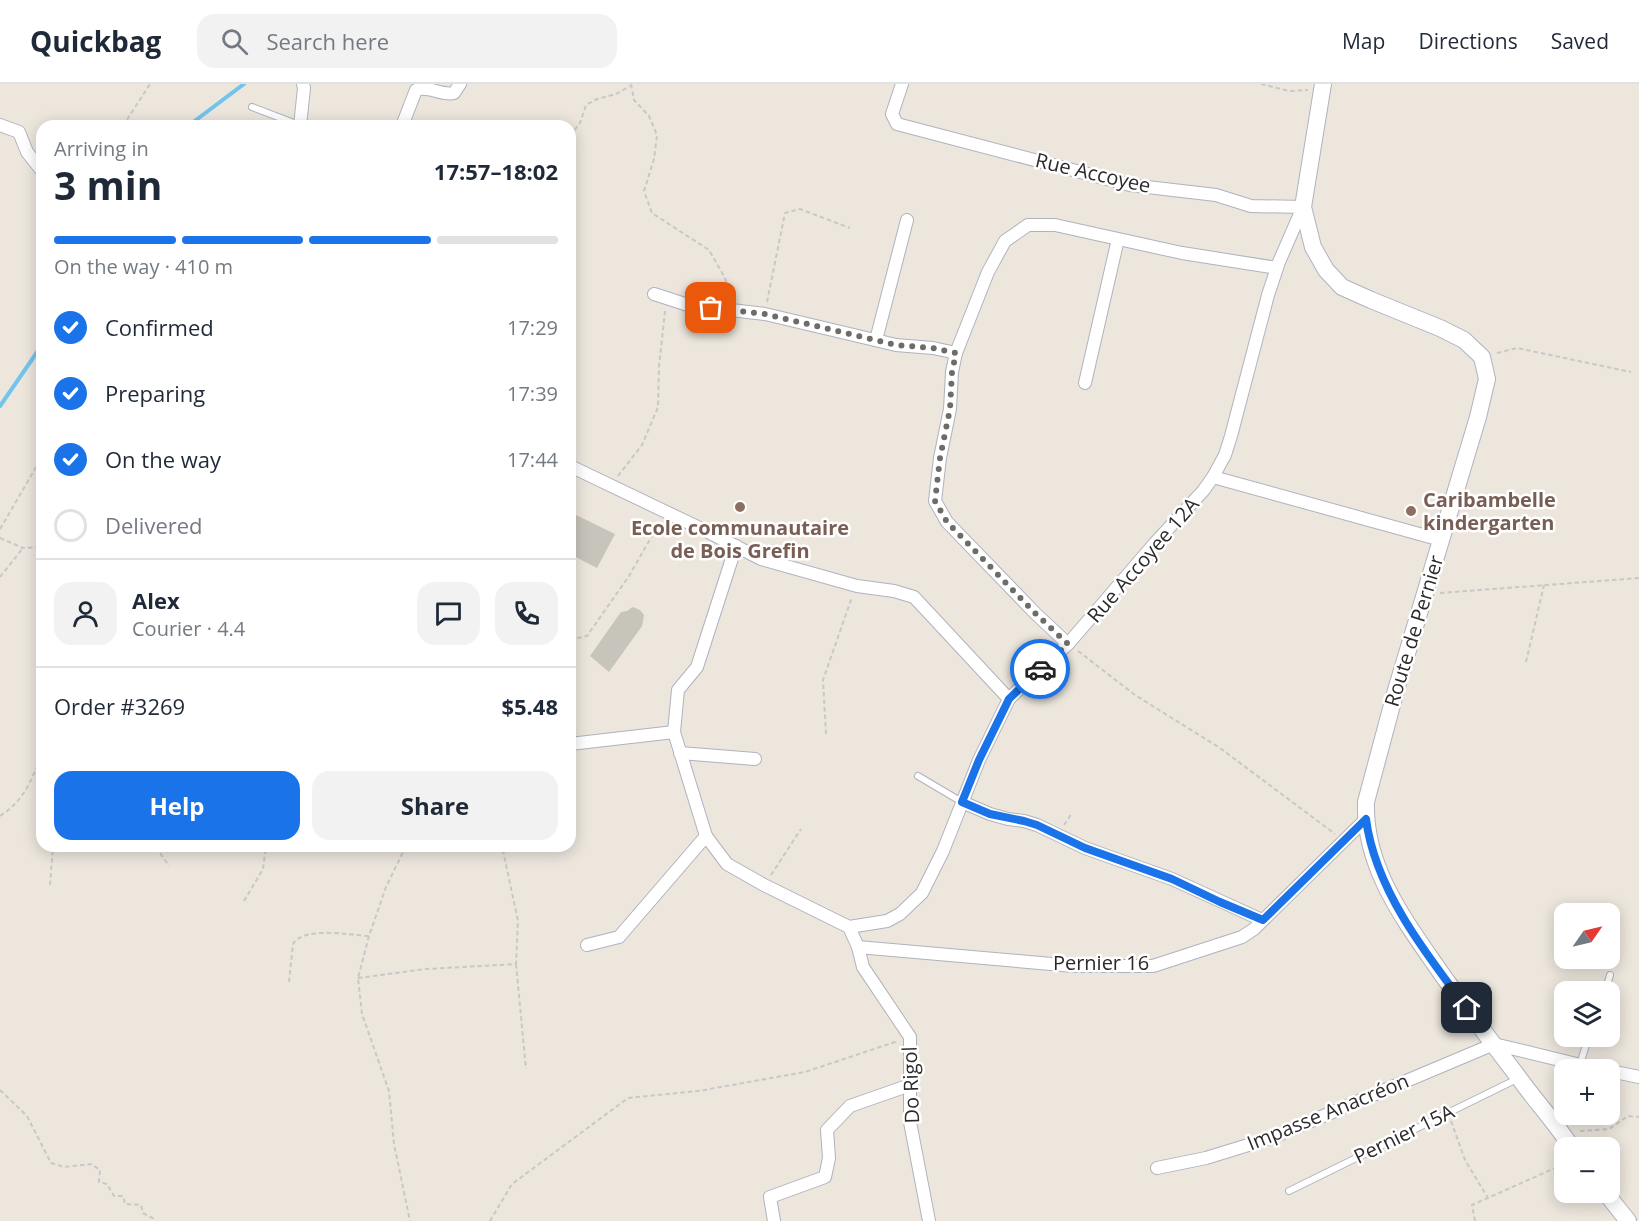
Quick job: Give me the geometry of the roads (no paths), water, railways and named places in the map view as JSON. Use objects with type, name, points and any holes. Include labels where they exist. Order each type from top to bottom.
[{"type":"street","points":[[301,120],[303,84]]},
{"type":"street","points":[[404,120],[416,90],[422,88],[449,94],[454,93],[460,84]]},
{"type":"street","name":"Rue Accoyee","points":[[902,84],[892,114],[897,124],[1130,184],[1216,195],[1251,206],[1303,207]]},
{"type":"street","points":[[1303,207],[1323,87]]},
{"type":"street","points":[[0,125],[19,132],[27,152],[36,163]]},
{"type":"street","name":"Rue Accoyee 12A","points":[[849,927],[887,921],[900,914],[922,893],[943,851],[979,760],[1009,699],[1068,644],[1213,477],[1225,455],[1231,436],[1277,268],[1303,207]]},
{"type":"street","name":"Route de Pernier","points":[[1303,207],[1313,247],[1326,270],[1342,287],[1464,339],[1482,357],[1486,379],[1478,417],[1396,690],[1366,802],[1368,839],[1377,867],[1401,915],[1453,990],[1565,1137]]},
{"type":"street","points":[[876,340],[908,220]]},
{"type":"street","points":[[1068,644],[947,522],[935,501],[940,458],[950,409],[952,372],[956,353],[988,272],[1005,241],[1028,225],[1055,225],[1182,254],[1277,268]]},
{"type":"street","points":[[1085,383],[1118,239]]},
{"type":"street","points":[[654,294],[688,305],[765,314],[896,345],[933,348],[956,353]]},
{"type":"street","points":[[576,469],[761,559],[857,586],[894,591],[914,597],[1009,699]]},
{"type":"street","points":[[1213,477],[1441,540]]},
{"type":"street","points":[[736,546],[697,667],[678,690],[674,732],[680,753],[706,837],[728,864],[764,885],[849,927]]},
{"type":"street","points":[[576,743],[674,732]]},
{"type":"street","points":[[680,753],[755,759]]},
{"type":"street","points":[[962,802],[990,814],[1037,825],[1085,848],[1172,879],[1263,920]]},
{"type":"street","name":"Pernier 16","points":[[858,947],[1074,966],[1153,966],[1242,937],[1254,929],[1366,819]]},
{"type":"street","points":[[587,945],[619,937],[706,837]]},
{"type":"street","name":"Do Rigol","points":[[849,927],[858,947],[863,967],[910,1037],[910,1122],[929,1221]]},
{"type":"street","points":[[1494,1044],[1555,1059]]},
{"type":"street","name":"Impasse Anacréon","points":[[1157,1168],[1206,1158],[1271,1138],[1494,1044]]},
{"type":"street","points":[[1620,1073],[1639,1077]]},
{"type":"street","points":[[774,1221],[770,1197],[825,1177],[829,1158],[827,1130],[850,1106],[910,1085]]},
{"type":"street","points":[[1614,1203],[1628,1221]]},
{"type":"lane","points":[[252,107],[286,120]]},
{"type":"lane","points":[[918,776],[962,802]]},
{"type":"lane","points":[[1608,981],[1610,975]]},
{"type":"lane","name":"Pernier 15A","points":[[1288,1191],[1519,1078]]},
{"type":"waterway","points":[[196,120],[244,84]]},
{"type":"waterway","points":[[0,406],[36,354]]},
{"type":"place","name":"Ecole communautaire de Bois Grefin","points":[[740,507]]},
{"type":"place","name":"Caribambelle kindergarten","points":[[1411,511]]}]
